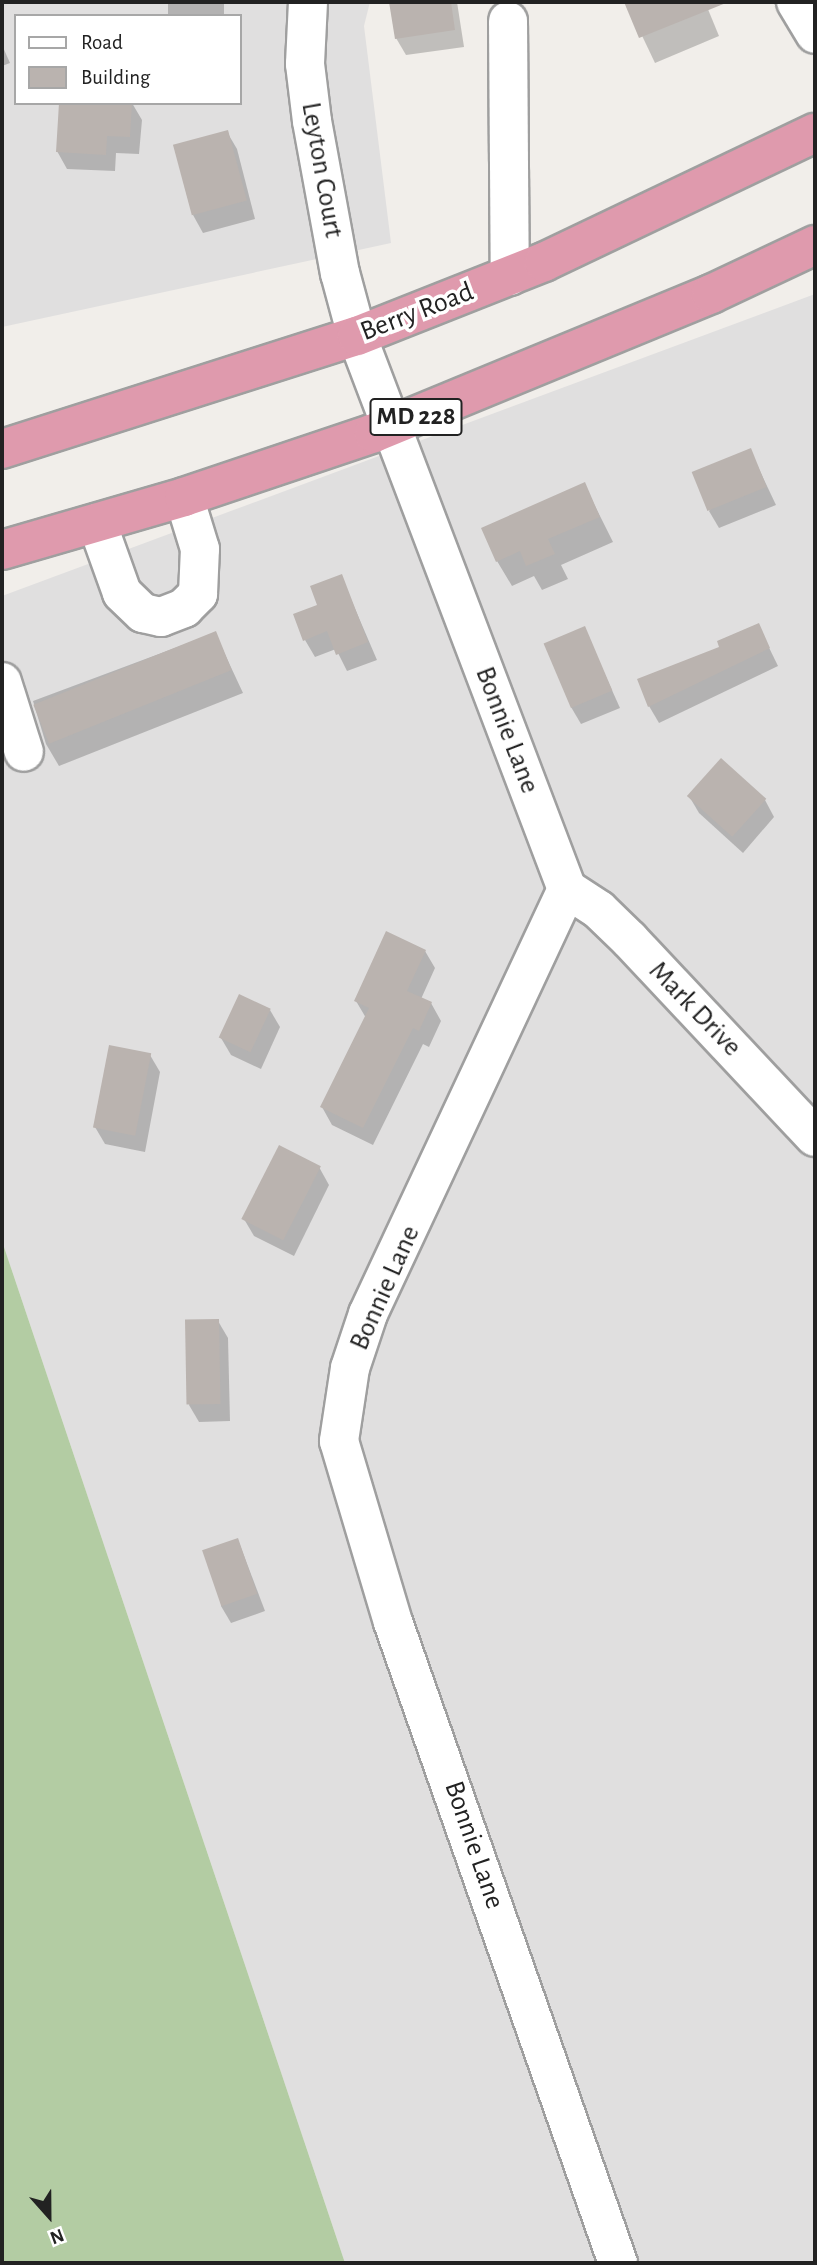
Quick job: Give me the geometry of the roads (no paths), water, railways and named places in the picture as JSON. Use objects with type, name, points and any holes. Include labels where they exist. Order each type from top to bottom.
[{"type":"highway","name":"Berry Road","points":[[2,449],[357,336],[510,276],[643,219],[815,134]]},
{"type":"highway","name":"MD 228","points":[[2,550],[184,497],[391,426],[699,300],[815,245]]},
{"type":"street","name":"Leyton Court","points":[[308,2],[305,64],[312,121],[340,274],[357,336]]},
{"type":"street","points":[[796,2],[815,34]]},
{"type":"street","points":[[508,21],[510,276]]},
{"type":"street","name":"Bonnie Lane","points":[[357,336],[567,889],[368,1314],[350,1368],[339,1441],[393,1622],[618,2263]]},
{"type":"street","points":[[97,523],[122,593],[143,613],[161,617],[184,608],[198,594],[200,549],[184,497]]},
{"type":"street","points":[[2,682],[24,752]]},
{"type":"street","name":"Mark Drive","points":[[567,889],[599,910],[631,940],[815,1137]]}]
